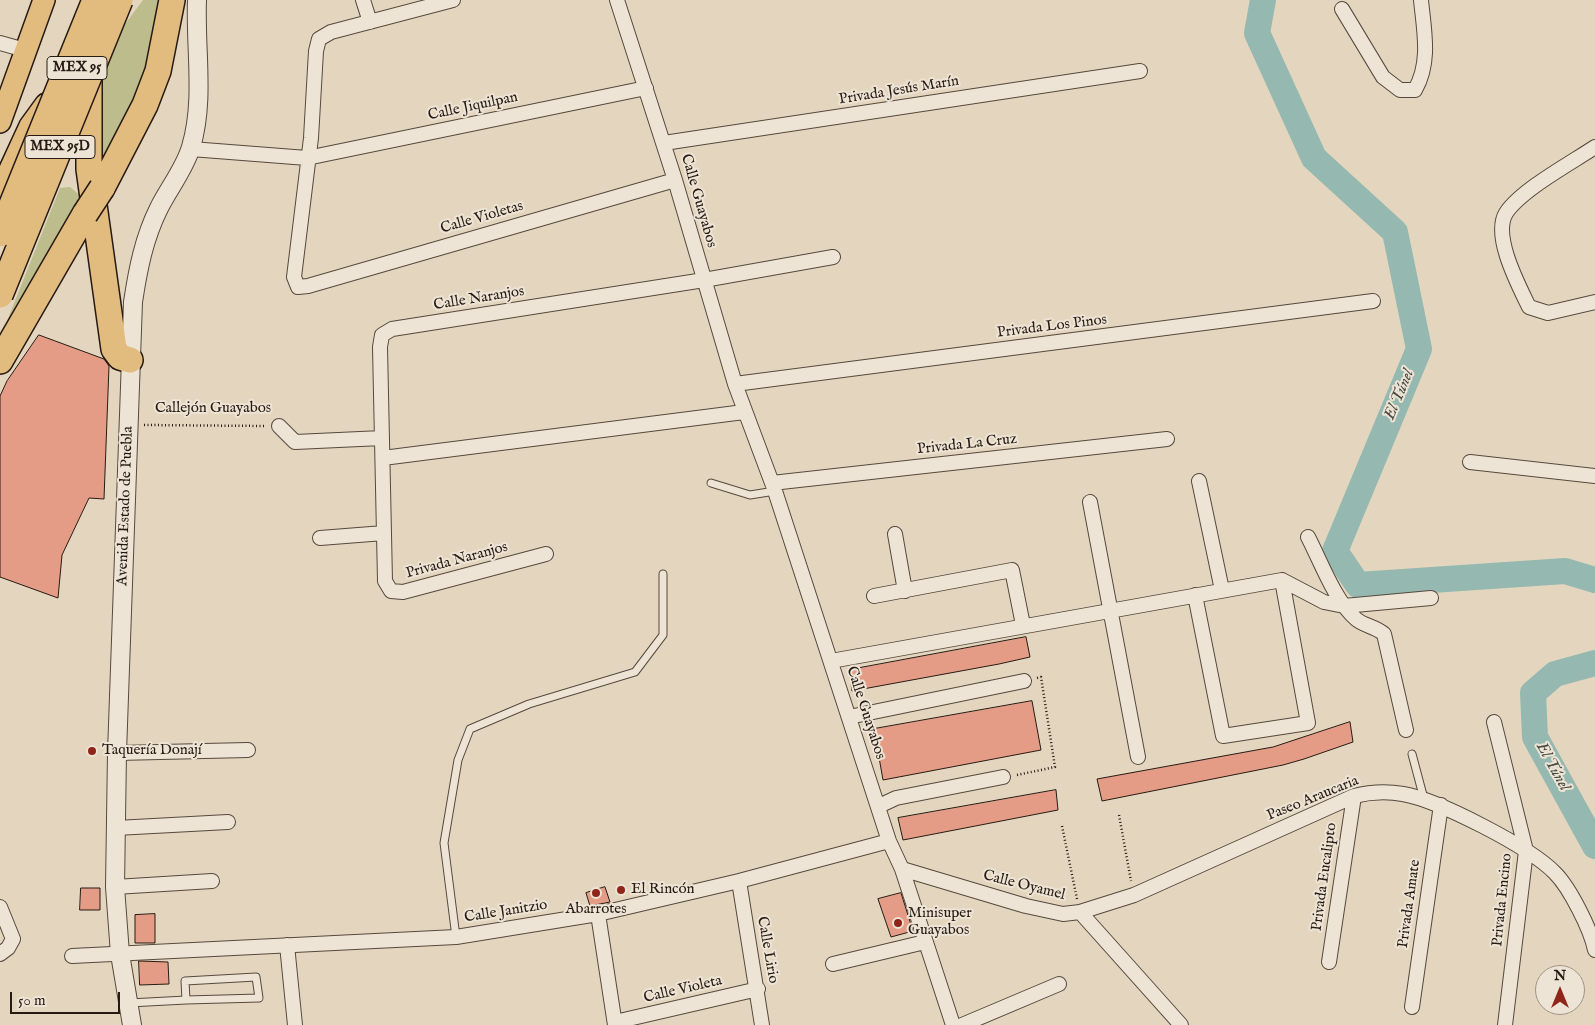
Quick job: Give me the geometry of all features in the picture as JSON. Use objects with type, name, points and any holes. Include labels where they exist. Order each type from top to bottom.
[{"type":"highway","name":"MEX 95D","points":[[0,234],[95,0]]},
{"type":"highway","name":"MEX 95D","points":[[0,295],[120,0]]},
{"type":"highway","points":[[0,361],[102,188],[145,105],[158,71],[172,0]]},
{"type":"highway","points":[[0,276],[51,169],[91,65],[89,169],[114,348],[120,356],[130,360]]},
{"type":"main road","points":[[0,122],[44,0]]},
{"type":"main road","name":"MEX 95","points":[[0,191],[30,126],[132,0]]},
{"type":"street","name":"Avenida Estado de Puebla","points":[[132,1025],[120,954],[115,887],[117,753],[133,302],[145,241],[158,210],[191,149],[199,111],[197,0]]},
{"type":"street","points":[[363,0],[370,22]]},
{"type":"street","name":"Calle Guayabos","points":[[617,0],[664,143],[744,412],[773,487],[889,840],[902,870],[953,1025]]},
{"type":"street","points":[[1342,9],[1383,77],[1400,90],[1414,90],[1422,76],[1426,52],[1421,0]]},
{"type":"street","points":[[307,158],[311,138],[318,39],[331,32],[445,1]]},
{"type":"street","points":[[0,43],[25,50]]},
{"type":"street","name":"Privada Jesús Marín","points":[[664,143],[1140,71]]},
{"type":"street","name":"Calle Jiquilpan","points":[[191,149],[307,158],[646,88]]},
{"type":"street","points":[[1595,147],[1523,196],[1505,214],[1503,233],[1511,270],[1529,307],[1548,313],[1595,302]]},
{"type":"street","name":"Calle Violetas","points":[[307,158],[294,278],[298,287],[308,286],[675,180]]},
{"type":"street","points":[[704,280],[833,257]]},
{"type":"street","name":"Calle Naranjos","points":[[383,458],[380,347],[382,335],[392,329],[704,280]]},
{"type":"street","name":"Privada Los Pinos","points":[[735,384],[1373,301]]},
{"type":"street","points":[[383,458],[744,412]]},
{"type":"street","name":"Callejón Guayabos","points":[[279,426],[295,442],[382,438]]},
{"type":"street","name":"Privada La Cruz","points":[[773,487],[1167,439]]},
{"type":"street","name":"Privada Naranjos","points":[[383,458],[385,580],[391,592],[403,592],[546,554]]},
{"type":"street","points":[[1470,462],[1595,476]]},
{"type":"street","points":[[1199,482],[1222,590]]},
{"type":"street","points":[[1090,502],[1138,757]]},
{"type":"street","points":[[320,538],[384,533]]},
{"type":"street","points":[[895,534],[905,591]]},
{"type":"street","points":[[1308,537],[1344,606],[1358,620],[1376,627],[1384,634],[1406,730]]},
{"type":"street","points":[[874,596],[1012,570],[1023,625]]},
{"type":"street","points":[[1195,595],[1223,736],[1308,723],[1282,580]]},
{"type":"street","points":[[831,661],[1282,580],[1324,602],[1344,606],[1431,598]]},
{"type":"street","points":[[849,717],[1024,681]]},
{"type":"street","name":"Privada Encino","points":[[1494,722],[1526,851],[1505,1025]]},
{"type":"street","points":[[117,753],[248,750]]},
{"type":"street","points":[[879,806],[896,798],[1003,778]]},
{"type":"street","name":"Paseo Araucaria","points":[[1080,912],[1134,894],[1354,796],[1375,791],[1403,794],[1441,806],[1526,851],[1556,873],[1579,909],[1594,942],[1595,950]]},
{"type":"street","name":"Privada Eucalipto","points":[[1329,962],[1354,796]]},
{"type":"street","name":"Privada Amate","points":[[1412,1007],[1441,806]]},
{"type":"street","points":[[116,828],[228,822]]},
{"type":"street","name":"Calle Janitzio","points":[[72,956],[456,937],[598,914],[739,881],[889,840]]},
{"type":"street","name":"Calle Oyamel","points":[[902,870],[1026,906],[1063,914],[1080,912],[1181,1024]]},
{"type":"street","points":[[115,887],[212,881]]},
{"type":"street","name":"Calle Lirio","points":[[739,881],[758,989],[762,1025]]},
{"type":"street","points":[[0,907],[13,939],[4,951]]},
{"type":"street","points":[[598,914],[615,1023]]},
{"type":"street","points":[[833,964],[925,942]]},
{"type":"street","points":[[288,945],[295,1025]]},
{"type":"street","points":[[962,1025],[1059,984]]},
{"type":"street","name":"Calle Violeta","points":[[615,1023],[758,989]]},
{"type":"lane","points":[[711,483],[750,495],[773,487]]},
{"type":"lane","points":[[456,937],[444,843],[458,760],[470,729],[529,704],[635,672],[663,634],[663,574]]},
{"type":"lane","points":[[1412,754],[1424,800]]},
{"type":"lane","points":[[128,1003],[259,998],[256,977],[185,982],[186,1000]]},
{"type":"path","name":"Callejón Guayabos","points":[[128,424],[279,426]]},
{"type":"path","points":[[1003,778],[1055,768],[1040,677],[1024,681]]},
{"type":"path","points":[[1119,815],[1132,886]]},
{"type":"path","points":[[1062,826],[1080,912]]},
{"type":"green space","points":[[143,0],[163,0],[147,68],[127,119],[100,172],[99,59]]},
{"type":"green space","points":[[70,187],[82,197],[5,326],[60,188]]},
{"type":"building","points":[[39,335],[104,359],[109,366],[104,499],[89,498],[62,555],[58,598],[0,577],[0,396],[7,381]]},
{"type":"building","points":[[1026,637],[1030,657],[852,691],[849,670]]},
{"type":"building","points":[[1032,701],[1041,750],[883,780],[874,729]]},
{"type":"building","points":[[1350,722],[1353,742],[1304,759],[1283,765],[1102,801],[1097,779],[1273,747]]},
{"type":"building","points":[[1056,790],[1058,810],[903,840],[898,818]]},
{"type":"building","points":[[605,887],[610,902],[590,906],[586,893]]},
{"type":"building","points":[[81,888],[100,888],[100,910],[80,910]]},
{"type":"building","points":[[901,893],[913,931],[891,937],[878,899]]},
{"type":"building","points":[[155,914],[155,943],[135,943],[135,915]]},
{"type":"building","points":[[139,961],[168,962],[169,984],[140,985]]},
{"type":"waterway","name":"El Túnel","points":[[1263,0],[1257,33],[1314,158],[1395,232],[1419,349],[1335,551],[1358,585],[1565,571],[1595,580]]},
{"type":"waterway","name":"El Túnel","points":[[1595,663],[1555,674],[1533,693],[1535,737],[1595,846]]},
{"type":"place","name":"Taquería Donají","points":[[92,751]]},
{"type":"place","name":"El Rincón","points":[[621,890]]},
{"type":"place","name":"Abarrotes","points":[[596,893]]},
{"type":"place","name":"Minisuper Guayabos","points":[[898,923]]}]
